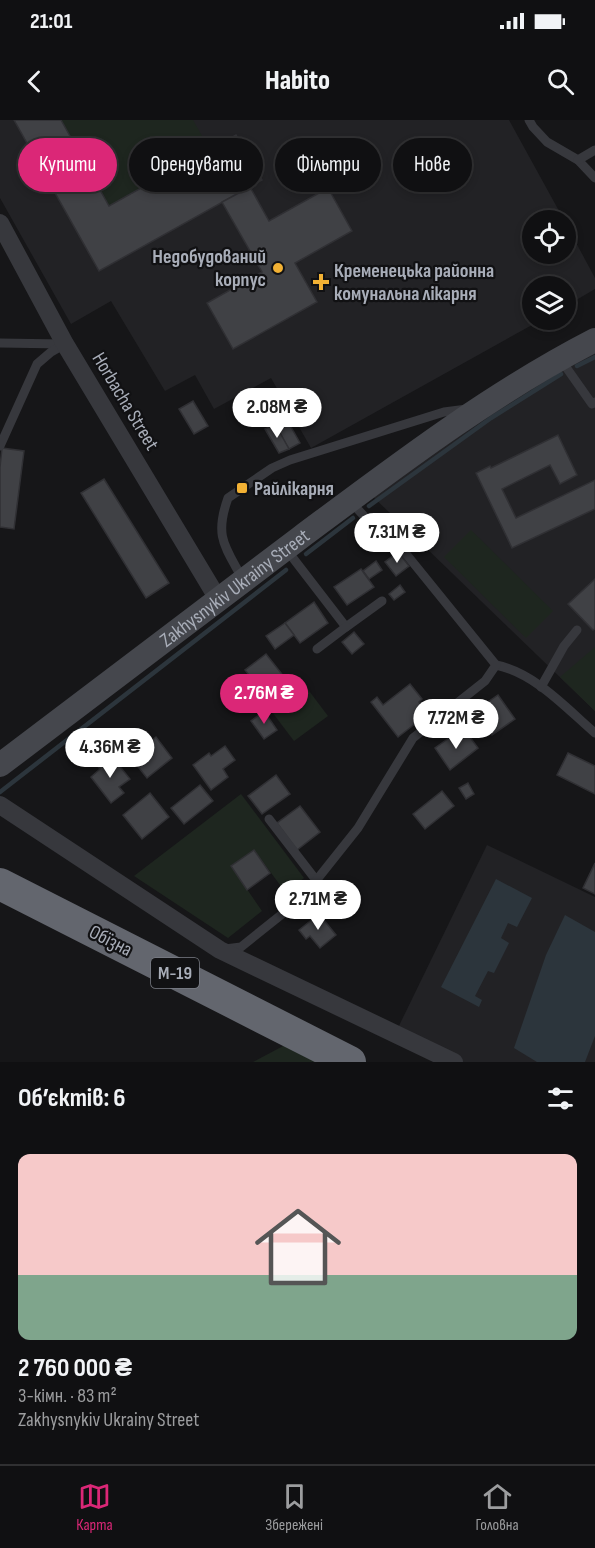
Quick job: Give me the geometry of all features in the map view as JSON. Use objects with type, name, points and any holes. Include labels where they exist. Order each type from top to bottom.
[{"type":"highway","name":"Обїзна","points":[[0,884],[350,1062]]},
{"type":"street","name":"Horbacha Street","points":[[0,223],[65,344],[218,599]]},
{"type":"street","name":"Zakhysnykiv Ukrainy Street","points":[[0,765],[350,501],[482,407],[560,358],[595,340]]},
{"type":"street","points":[[0,805],[220,950],[454,1062]]},
{"type":"lane","points":[[529,120],[547,142],[578,160],[595,178]]},
{"type":"lane","points":[[578,160],[595,150]]},
{"type":"lane","points":[[0,343],[65,344]]},
{"type":"lane","points":[[0,446],[37,364],[65,344]]},
{"type":"lane","points":[[560,358],[592,404],[595,402]]},
{"type":"lane","points":[[244,581],[224,545],[220,525],[228,498],[272,468],[290,460],[444,412],[482,407]]},
{"type":"lane","points":[[350,501],[378,531],[398,544],[496,665],[512,668],[542,687],[595,734]]},
{"type":"lane","points":[[286,549],[346,627]]},
{"type":"lane","points":[[317,649],[382,601]]},
{"type":"lane","points":[[542,687],[564,646],[577,630]]},
{"type":"lane","points":[[220,950],[241,946],[291,907],[358,828],[413,738],[485,681],[496,665]]},
{"type":"lane","points":[[269,819],[316,880]]},
{"type":"shaded area","name":"Кременецька районна комунальна лікарня","points":[[0,120],[509,120],[558,210],[522,210],[522,264],[576,264],[576,243],[595,278],[595,289],[576,300],[576,276],[522,276],[523,330],[311,448],[271,378],[214,409],[195,375],[165,391],[111,301],[71,324],[0,198]]},
{"type":"shaded area","points":[[61,120],[193,120],[203,138],[129,138],[129,192],[134,192],[109,206],[101,192],[117,192],[117,138],[71,138]]},
{"type":"shaded area","points":[[595,340],[595,711],[365,489]]},
{"type":"shaded area","points":[[471,530],[553,611],[526,638],[444,557]]},
{"type":"shaded area","points":[[595,647],[595,711],[560,677]]},
{"type":"shaded area","points":[[300,679],[328,716],[294,741],[266,704]]},
{"type":"shaded area","points":[[241,794],[304,878],[286,893],[254,850],[231,866],[262,911],[228,938],[134,876]]},
{"type":"shaded area","points":[[487,845],[595,897],[595,1062],[454,1062],[395,1034]]},
{"type":"shaded area","points":[[496,879],[532,898],[517,927],[508,923],[501,938],[509,943],[494,973],[488,971],[475,996],[482,1000],[479,1007],[441,987]]},
{"type":"shaded area","points":[[565,915],[595,932],[595,1036],[585,1062],[537,1062],[514,1048],[546,955]]},
{"type":"shaded area","points":[[285,1045],[320,1062],[253,1062]]},
{"type":"building","points":[[14,120],[61,120],[71,138],[24,138]]},
{"type":"building","points":[[55,192],[101,192],[109,206],[134,192],[241,192],[99,271]]},
{"type":"building","name":"Недобудований корпус","points":[[241,192],[253,192],[269,221],[321,192],[330,192],[352,231],[295,263],[317,302],[233,349],[207,303],[262,272],[222,202]]},
{"type":"building","points":[[193,401],[208,426],[194,434],[179,409]]},
{"type":"building","points":[[286,418],[300,443],[289,449],[275,424]]},
{"type":"building","points":[[275,424],[289,449],[279,453],[265,429]]},
{"type":"building","points":[[558,435],[577,475],[560,484],[550,465],[502,489],[516,518],[595,480],[595,509],[512,548],[476,473]]},
{"type":"building","points":[[2,448],[24,451],[14,529],[0,527]]},
{"type":"building","points":[[104,479],[169,583],[146,598],[81,493]]},
{"type":"building","points":[[398,552],[409,566],[396,576],[385,562]]},
{"type":"building","points":[[376,561],[382,570],[369,579],[363,571]]},
{"type":"building","points":[[361,569],[374,587],[347,605],[334,587]]},
{"type":"building","points":[[595,579],[595,629],[593,630],[568,604]]},
{"type":"building","points":[[400,585],[405,592],[394,600],[389,594]]},
{"type":"building","points":[[314,602],[328,623],[300,643],[285,623]]},
{"type":"building","points":[[285,623],[294,635],[275,649],[266,636]]},
{"type":"building","points":[[354,632],[364,644],[352,654],[342,642]]},
{"type":"building","points":[[266,654],[285,678],[264,694],[245,670]]},
{"type":"building","points":[[410,684],[422,699],[417,709],[424,717],[398,737],[371,702],[377,697],[383,705]]},
{"type":"building","points":[[498,695],[515,719],[492,735],[479,716],[485,712],[482,706]]},
{"type":"building","points":[[264,711],[277,730],[264,739],[251,721]]},
{"type":"building","points":[[145,732],[151,741],[156,737],[172,758],[147,778],[124,749]]},
{"type":"building","points":[[456,733],[459,739],[467,733],[478,748],[450,770],[435,748]]},
{"type":"building","points":[[225,746],[235,760],[223,769],[228,777],[211,790],[193,765],[209,753],[211,756]]},
{"type":"building","points":[[568,753],[595,766],[595,794],[557,775]]},
{"type":"building","points":[[105,755],[114,767],[118,764],[130,779],[119,787],[124,793],[111,803],[91,777],[100,769],[95,762]]},
{"type":"building","points":[[276,775],[290,794],[262,814],[248,796]]},
{"type":"building","points":[[468,783],[474,794],[466,799],[459,788]]},
{"type":"building","points":[[200,785],[213,801],[184,824],[171,808]]},
{"type":"building","points":[[442,791],[454,806],[425,829],[413,814]]},
{"type":"building","points":[[150,793],[169,817],[142,839],[123,815]]},
{"type":"building","points":[[300,806],[320,832],[297,850],[277,823]]},
{"type":"building","points":[[254,850],[270,873],[247,890],[231,866]]},
{"type":"building","points":[[595,863],[595,894],[583,888]]},
{"type":"building","points":[[319,914],[336,935],[320,948],[310,936],[306,939],[299,930]]},
{"type":"waterway","points":[[577,366],[595,357]]},
{"type":"waterway","points":[[369,506],[491,418],[561,374]]},
{"type":"waterway","points":[[306,554],[353,518]]},
{"type":"waterway","points":[[0,792],[286,570]]},
{"type":"place","name":"Недобудований корпус","points":[[278,268]]},
{"type":"place","name":"Кременецька районна комунальна лікарня","points":[[321,282]]},
{"type":"place","name":"Райлікарня","points":[[242,488]]}]
